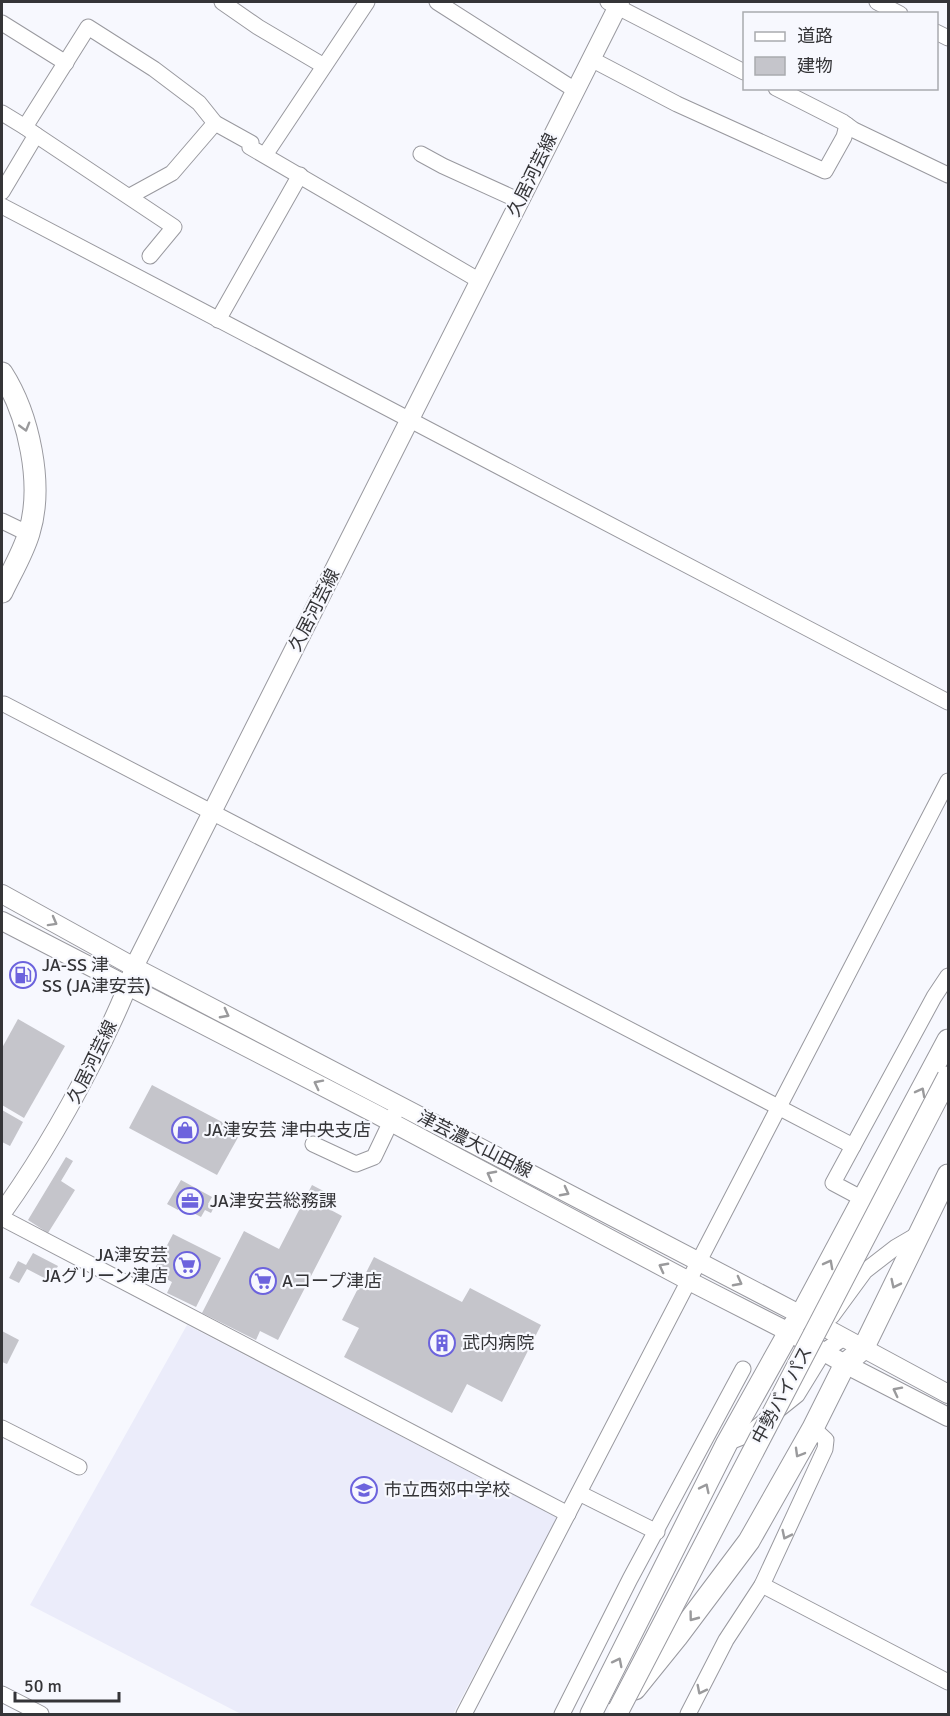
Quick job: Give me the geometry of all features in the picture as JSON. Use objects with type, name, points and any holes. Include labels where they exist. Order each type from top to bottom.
[{"type":"highway","points":[[2,373],[25,426],[34,472],[35,493],[29,534],[2,592]]},
{"type":"highway","points":[[591,1714],[655,1591],[727,1443],[797,1329],[948,1040]]},
{"type":"highway","name":"中勢バイパス","points":[[618,1712],[948,1077]]},
{"type":"highway","points":[[618,1712],[678,1637],[749,1541],[813,1428],[845,1364],[863,1349],[946,1185]]},
{"type":"main road","name":"久居河芸線","points":[[2,1213],[45,1151],[65,1117],[128,987],[134,967],[411,421],[591,59],[615,3]]},
{"type":"main road","name":"津芸濃大山田線","points":[[2,894],[134,967],[699,1261],[797,1329],[824,1351],[948,1417]]},
{"type":"main road","name":"津芸濃大山田線","points":[[2,921],[390,1121],[689,1281],[797,1329],[824,1327],[948,1394]]},
{"type":"street","points":[[222,2],[258,27],[324,66]]},
{"type":"street","points":[[265,155],[367,2]]},
{"type":"street","points":[[437,2],[575,90]]},
{"type":"street","points":[[877,2],[896,12]]},
{"type":"street","points":[[615,3],[743,71]]},
{"type":"street","points":[[2,23],[66,63]]},
{"type":"street","points":[[2,192],[66,63],[88,27],[154,69],[199,103],[215,123],[251,143],[250,147],[480,281]]},
{"type":"street","points":[[591,59],[677,104],[825,171],[844,137],[847,125]]},
{"type":"street","points":[[780,90],[948,175]]},
{"type":"street","points":[[2,113],[174,226],[150,256]]},
{"type":"street","points":[[130,196],[172,173],[215,123]]},
{"type":"street","points":[[421,154],[520,201]]},
{"type":"street","points":[[218,320],[300,175]]},
{"type":"street","points":[[2,206],[948,702]]},
{"type":"street","points":[[2,521],[29,534]]},
{"type":"street","points":[[4,704],[853,1146]]},
{"type":"street","points":[[464,1714],[948,781]]},
{"type":"street","points":[[863,1199],[833,1183],[934,997],[948,976]]},
{"type":"street","points":[[313,1144],[356,1164],[374,1157],[390,1121],[400,1106]]},
{"type":"street","points":[[2,1218],[568,1514]]},
{"type":"street","points":[[824,1327],[865,1270],[920,1233]]},
{"type":"street","points":[[727,1443],[747,1435],[796,1395],[824,1351],[844,1338]]},
{"type":"street","points":[[562,1714],[630,1580],[743,1369]]},
{"type":"street","points":[[2,1428],[79,1467]]},
{"type":"street","points":[[688,1714],[726,1640],[762,1585],[825,1449],[826,1440],[813,1428]]},
{"type":"street","points":[[579,1493],[657,1532]]},
{"type":"street","points":[[630,1580],[655,1591]]},
{"type":"street","points":[[762,1585],[948,1682]]},
{"type":"street","points":[[2,1694],[41,1714]]},
{"type":"shaded area","points":[[187,1325],[558,1518],[453,1714],[241,1714],[30,1605]]},
{"type":"building","points":[[18,1019],[65,1046],[24,1118],[2,1105],[2,1048]]},
{"type":"building","name":"JA津安芸 津中央支店","points":[[152,1085],[241,1132],[217,1175],[129,1128]]},
{"type":"building","points":[[2,1110],[23,1122],[10,1146],[2,1142]]},
{"type":"building","points":[[66,1157],[73,1161],[61,1181],[75,1190],[48,1233],[28,1220]]},
{"type":"building","name":"JA津安芸総務課","points":[[181,1180],[212,1197],[208,1204],[214,1207],[211,1213],[205,1210],[201,1217],[180,1206],[178,1210],[167,1204]]},
{"type":"building","name":"Aコープ津店","points":[[312,1185],[335,1197],[329,1209],[342,1216],[278,1340],[260,1331],[256,1340],[202,1313],[244,1231],[279,1249]]},
{"type":"building","name":"JA津安芸 JAグリーン津店","points":[[173,1234],[221,1258],[196,1307],[167,1293],[172,1282],[153,1272]]},
{"type":"building","points":[[33,1253],[58,1266],[50,1281],[27,1269],[19,1283],[9,1278],[18,1261],[26,1265]]},
{"type":"building","name":"武内病院","points":[[374,1257],[462,1302],[470,1288],[541,1325],[502,1402],[467,1384],[452,1413],[344,1357],[359,1328],[342,1320]]},
{"type":"building","points":[[2,1331],[19,1340],[7,1364],[2,1362]]},
{"type":"place","name":"JA-SS 津 SS (JA津安芸)","points":[[23,975]]},
{"type":"place","name":"JA津安芸 津中央支店","points":[[185,1130]]},
{"type":"place","name":"JA津安芸総務課","points":[[190,1201]]},
{"type":"place","name":"JA津安芸 JAグリーン津店","points":[[187,1265]]},
{"type":"place","name":"Aコープ津店","points":[[263,1281]]},
{"type":"place","name":"武内病院","points":[[442,1343]]},
{"type":"place","name":"市立西郊中学校","points":[[364,1490]]}]
